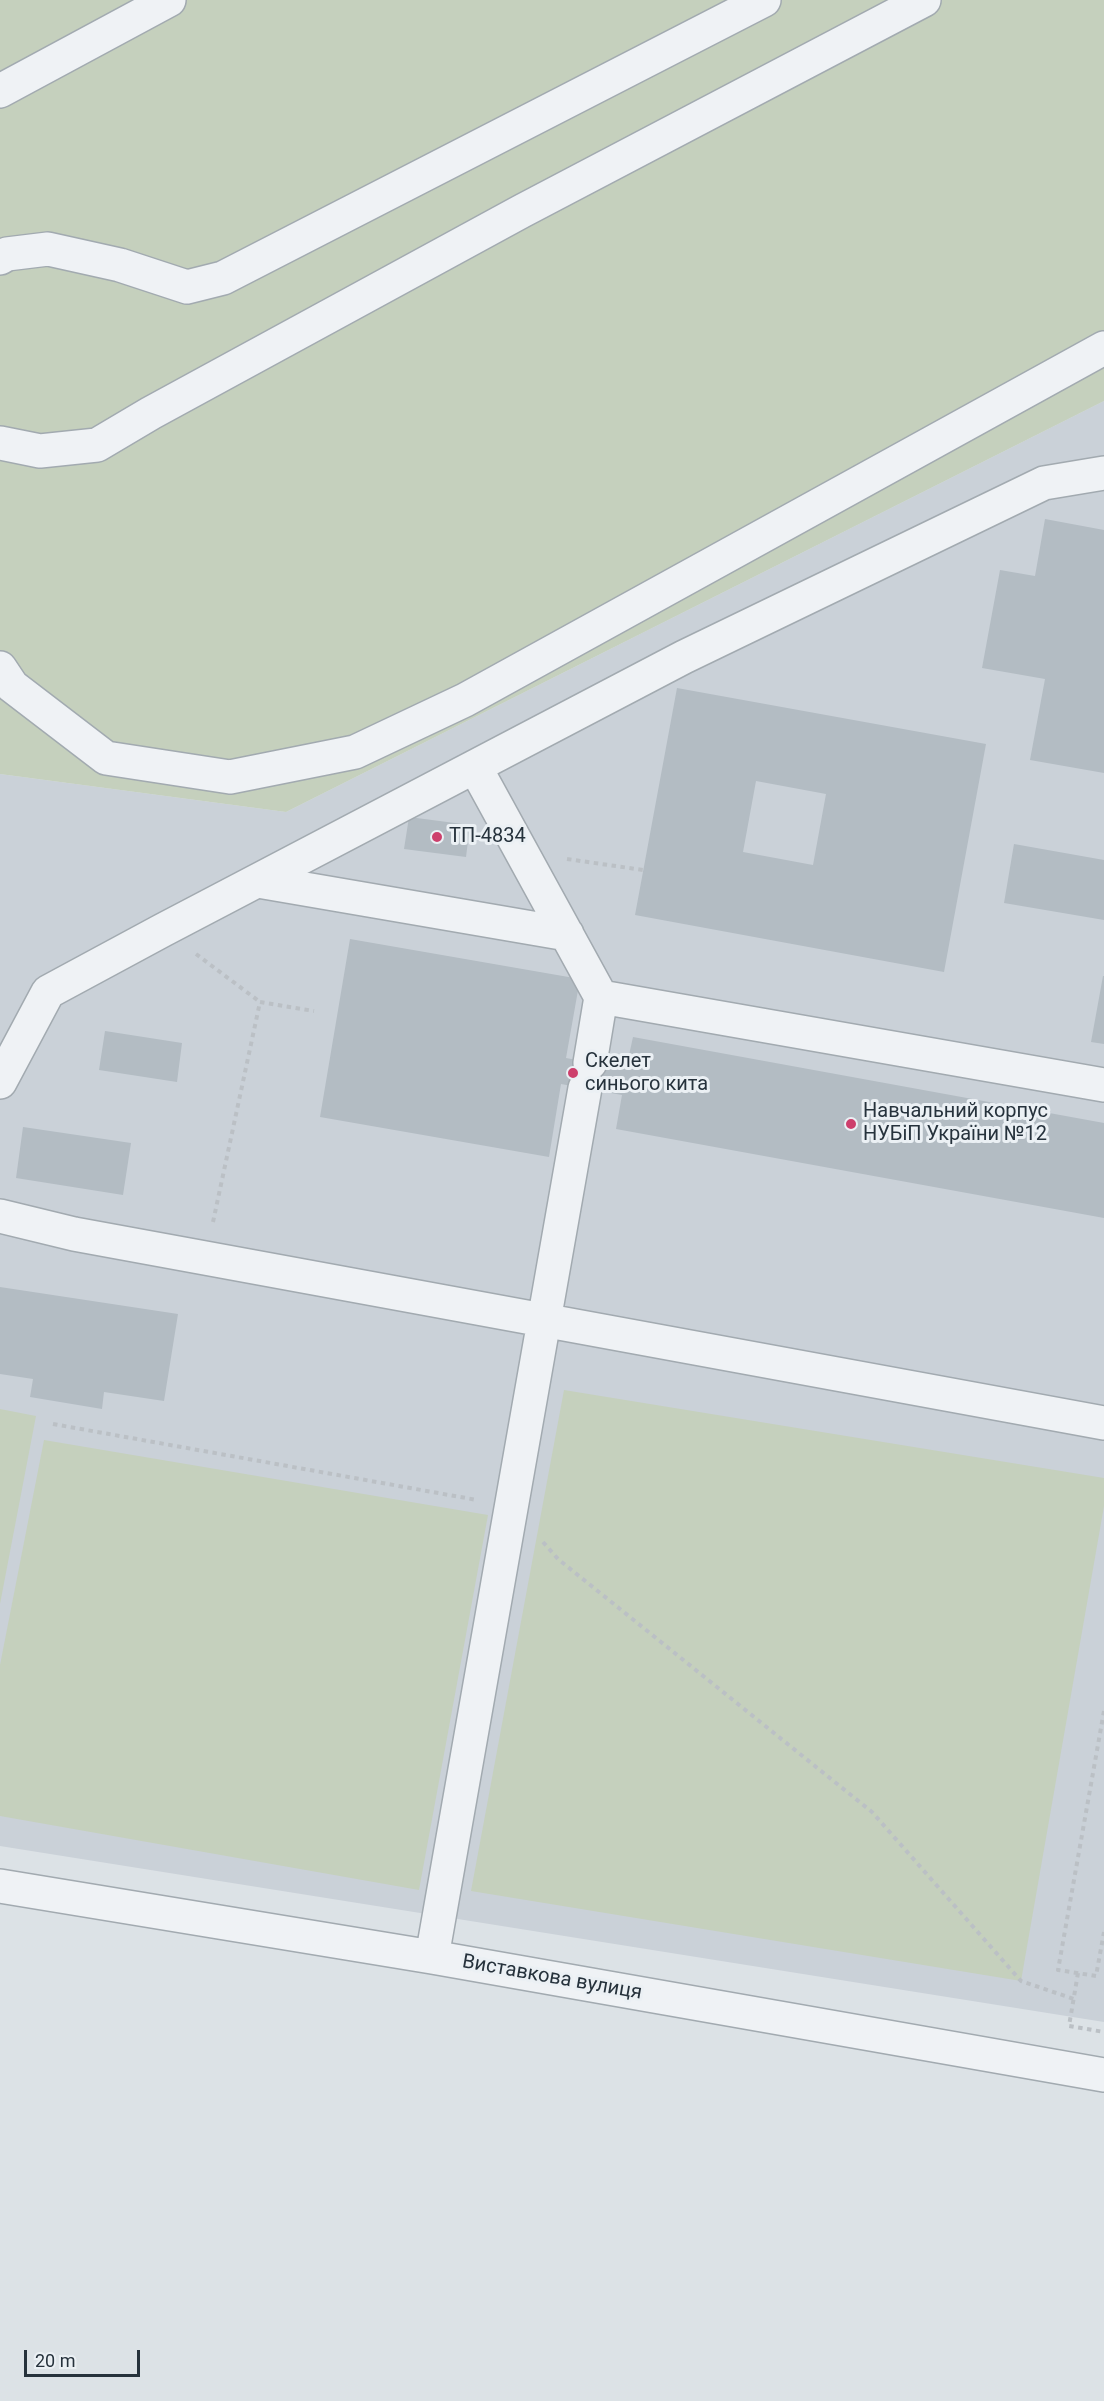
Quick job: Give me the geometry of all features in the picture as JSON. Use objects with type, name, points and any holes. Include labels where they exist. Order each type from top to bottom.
[{"type":"street","points":[[0,91],[169,0]]},
{"type":"street","points":[[0,258],[7,254],[48,249],[120,265],[187,287],[223,278],[764,0]]},
{"type":"street","points":[[0,443],[39,451],[97,445],[522,211],[924,0]]},
{"type":"street","points":[[0,668],[12,686],[106,758],[230,777],[355,753],[465,700],[1104,348]]},
{"type":"street","points":[[0,1082],[48,992],[684,657],[1044,483],[1104,472]]},
{"type":"street","points":[[432,1956],[601,997],[475,767]]},
{"type":"street","points":[[258,881],[567,934]]},
{"type":"street","points":[[601,997],[1104,1085]]},
{"type":"street","points":[[0,1216],[74,1233],[205,1258],[1104,1423]]},
{"type":"street","name":"Виставкова вулиця","points":[[0,1886],[432,1956],[1104,2074]]},
{"type":"path","points":[[522,853],[643,870]]},
{"type":"path","points":[[163,930],[260,1002],[314,1011]]},
{"type":"path","points":[[205,1258],[260,1002]]},
{"type":"path","points":[[53,1424],[511,1506],[558,1559],[872,1812],[1022,1981],[1074,1999]]},
{"type":"path","points":[[1104,1711],[1058,1970],[1096,1976],[1104,1932]]},
{"type":"path","points":[[1078,1973],[1069,2026],[1104,2032]]},
{"type":"shaded area","points":[[1104,401],[1104,2022],[0,1846],[0,774],[286,812]]},
{"type":"green space","points":[[0,0],[1104,0],[1104,401],[286,812],[0,774]]},
{"type":"green space","points":[[564,1390],[1104,1478],[1104,1506],[1021,1981],[471,1891]]},
{"type":"green space","points":[[0,1409],[36,1416],[0,1604]]},
{"type":"green space","points":[[44,1440],[488,1515],[419,1890],[0,1816],[0,1665]]},
{"type":"building","points":[[1045,519],[1104,530],[1104,773],[1030,760],[1045,679],[982,668],[1000,570],[1035,576]]},
{"type":"building","points":[[677,688],[986,744],[944,972],[635,915]],"holes":[[[756,781],[826,794],[813,865],[743,852]]]},
{"type":"building","name":"ТП-4834","points":[[409,817],[470,825],[466,857],[404,849]]},
{"type":"building","points":[[1014,844],[1104,860],[1104,920],[1004,903]]},
{"type":"building","points":[[350,939],[580,979],[566,1058],[626,1069],[633,1037],[1104,1123],[1104,1218],[616,1129],[622,1095],[561,1084],[549,1157],[320,1117]]},
{"type":"building","points":[[1104,976],[1104,1044],[1091,1042]]},
{"type":"building","points":[[105,1031],[182,1043],[177,1082],[99,1070]]},
{"type":"building","points":[[23,1127],[131,1143],[123,1195],[16,1178]]},
{"type":"building","points":[[0,1287],[178,1314],[164,1401],[104,1392],[102,1409],[30,1397],[33,1379],[0,1374]]},
{"type":"place","name":"ТП-4834","points":[[437,837]]},
{"type":"place","name":"Скелет синього кита","points":[[573,1073]]},
{"type":"place","name":"Навчальний корпус НУБіП України №12","points":[[851,1124]]}]
